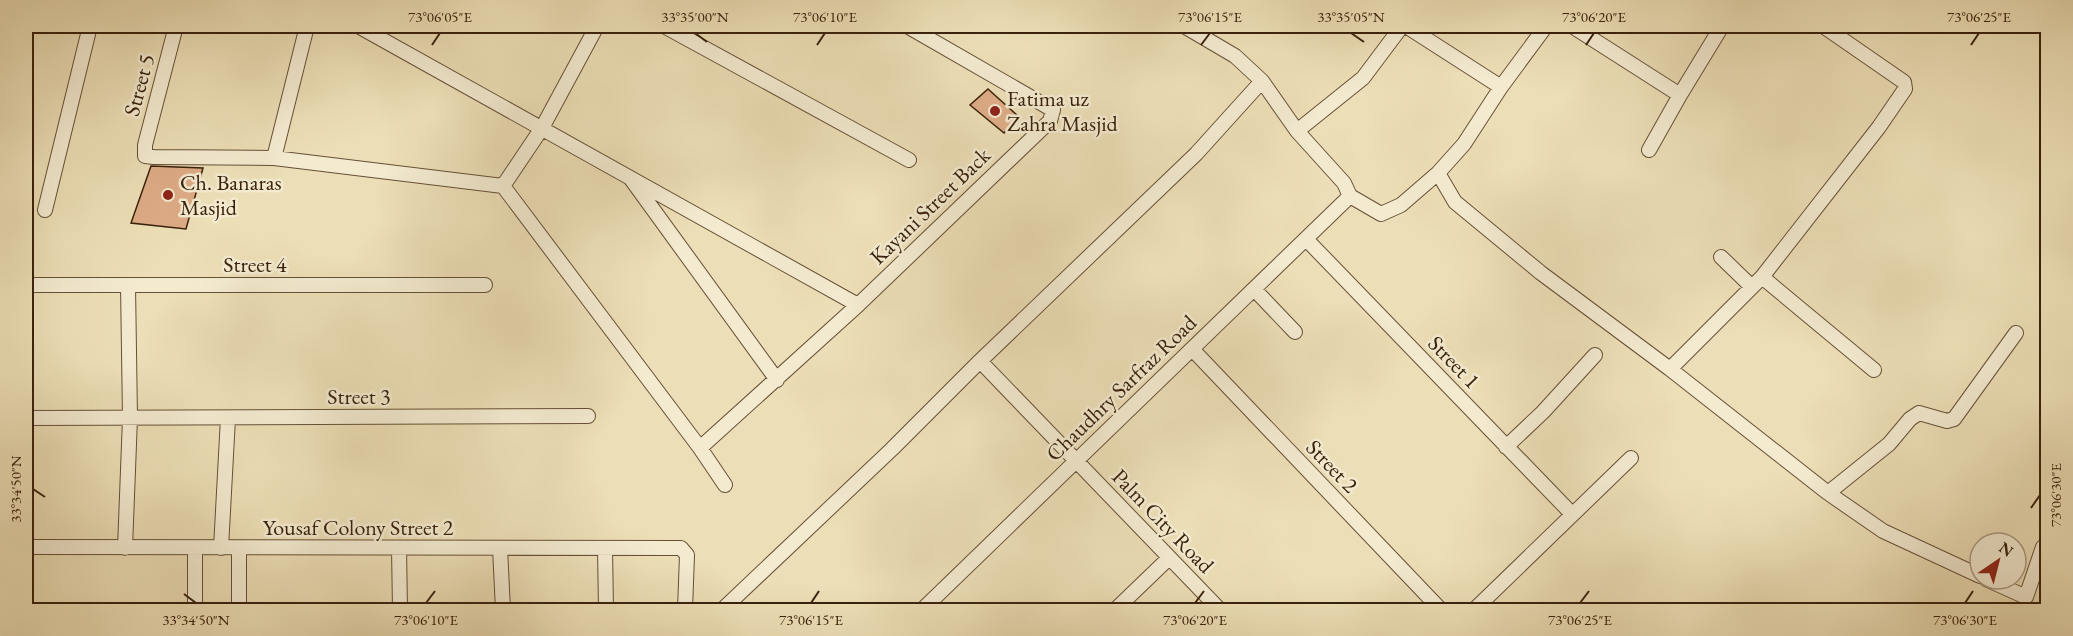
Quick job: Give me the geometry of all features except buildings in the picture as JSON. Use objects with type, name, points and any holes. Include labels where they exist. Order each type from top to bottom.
[{"type":"street","points":[[45,210],[90,26]]},
{"type":"street","name":"Street 5","points":[[176,26],[145,146],[145,156],[274,158]]},
{"type":"street","points":[[307,26],[274,158],[503,186],[700,448],[725,485]]},
{"type":"street","points":[[358,26],[858,305]]},
{"type":"street","points":[[503,186],[542,128],[597,26]]},
{"type":"street","points":[[664,26],[909,160]]},
{"type":"street","name":"Kayani Street Back","points":[[700,448],[858,305],[1050,121],[1053,110],[907,26]]},
{"type":"street","points":[[1184,26],[1235,56],[1262,81],[1301,135],[1344,183],[1350,196],[1381,214],[1401,205],[1438,173],[1464,144],[1501,87],[1546,26]]},
{"type":"street","points":[[1301,135],[1363,78],[1404,26],[1501,87]]},
{"type":"street","points":[[1572,26],[1680,95]]},
{"type":"street","points":[[1649,150],[1722,26]]},
{"type":"street","points":[[1670,369],[1762,277],[1905,89],[1904,82],[1823,26]]},
{"type":"street","points":[[722,610],[892,449],[980,361],[1196,154],[1262,81]]},
{"type":"street","points":[[1438,173],[1455,202],[1541,273],[1670,369],[1828,493],[1883,531],[1968,570]]},
{"type":"street","points":[[628,175],[777,380]]},
{"type":"street","name":"Chaudhry Sarfraz Road","points":[[922,610],[1350,196]]},
{"type":"street","name":"Street 1","points":[[1306,239],[1572,514]]},
{"type":"street","points":[[1721,257],[1752,287]]},
{"type":"street","points":[[1762,277],[1874,370]]},
{"type":"street","name":"Street 4","points":[[26,285],[485,285]]},
{"type":"street","points":[[125,548],[130,418],[128,285]]},
{"type":"street","points":[[1254,290],[1295,332]]},
{"type":"street","points":[[1828,493],[1889,444],[1910,419],[1919,413],[1947,421],[1954,418],[2016,333]]},
{"type":"street","name":"Street 2","points":[[1192,350],[1441,610]]},
{"type":"street","points":[[1506,447],[1543,412],[1595,355]]},
{"type":"street","name":"Palm City Road","points":[[980,361],[1220,610]]},
{"type":"street","name":"Street 3","points":[[26,418],[588,417]]},
{"type":"street","points":[[221,548],[228,418]]},
{"type":"street","points":[[1474,610],[1631,458]]},
{"type":"street","points":[[2005,591],[2026,604],[2043,547],[2048,544]]},
{"type":"street","name":"Yousaf Colony Street 2","points":[[26,547],[681,548],[687,555],[685,610]]},
{"type":"street","points":[[195,548],[195,610]]},
{"type":"street","points":[[239,548],[239,610]]},
{"type":"street","points":[[399,548],[400,610]]},
{"type":"street","points":[[500,548],[503,610]]},
{"type":"street","points":[[604,548],[606,610]]},
{"type":"street","points":[[1116,610],[1169,558]]},
{"type":"place","name":"Fatima uz Zahra Masjid","points":[[995,111]]},
{"type":"place","name":"Ch. Banaras Masjid","points":[[168,195]]}]
